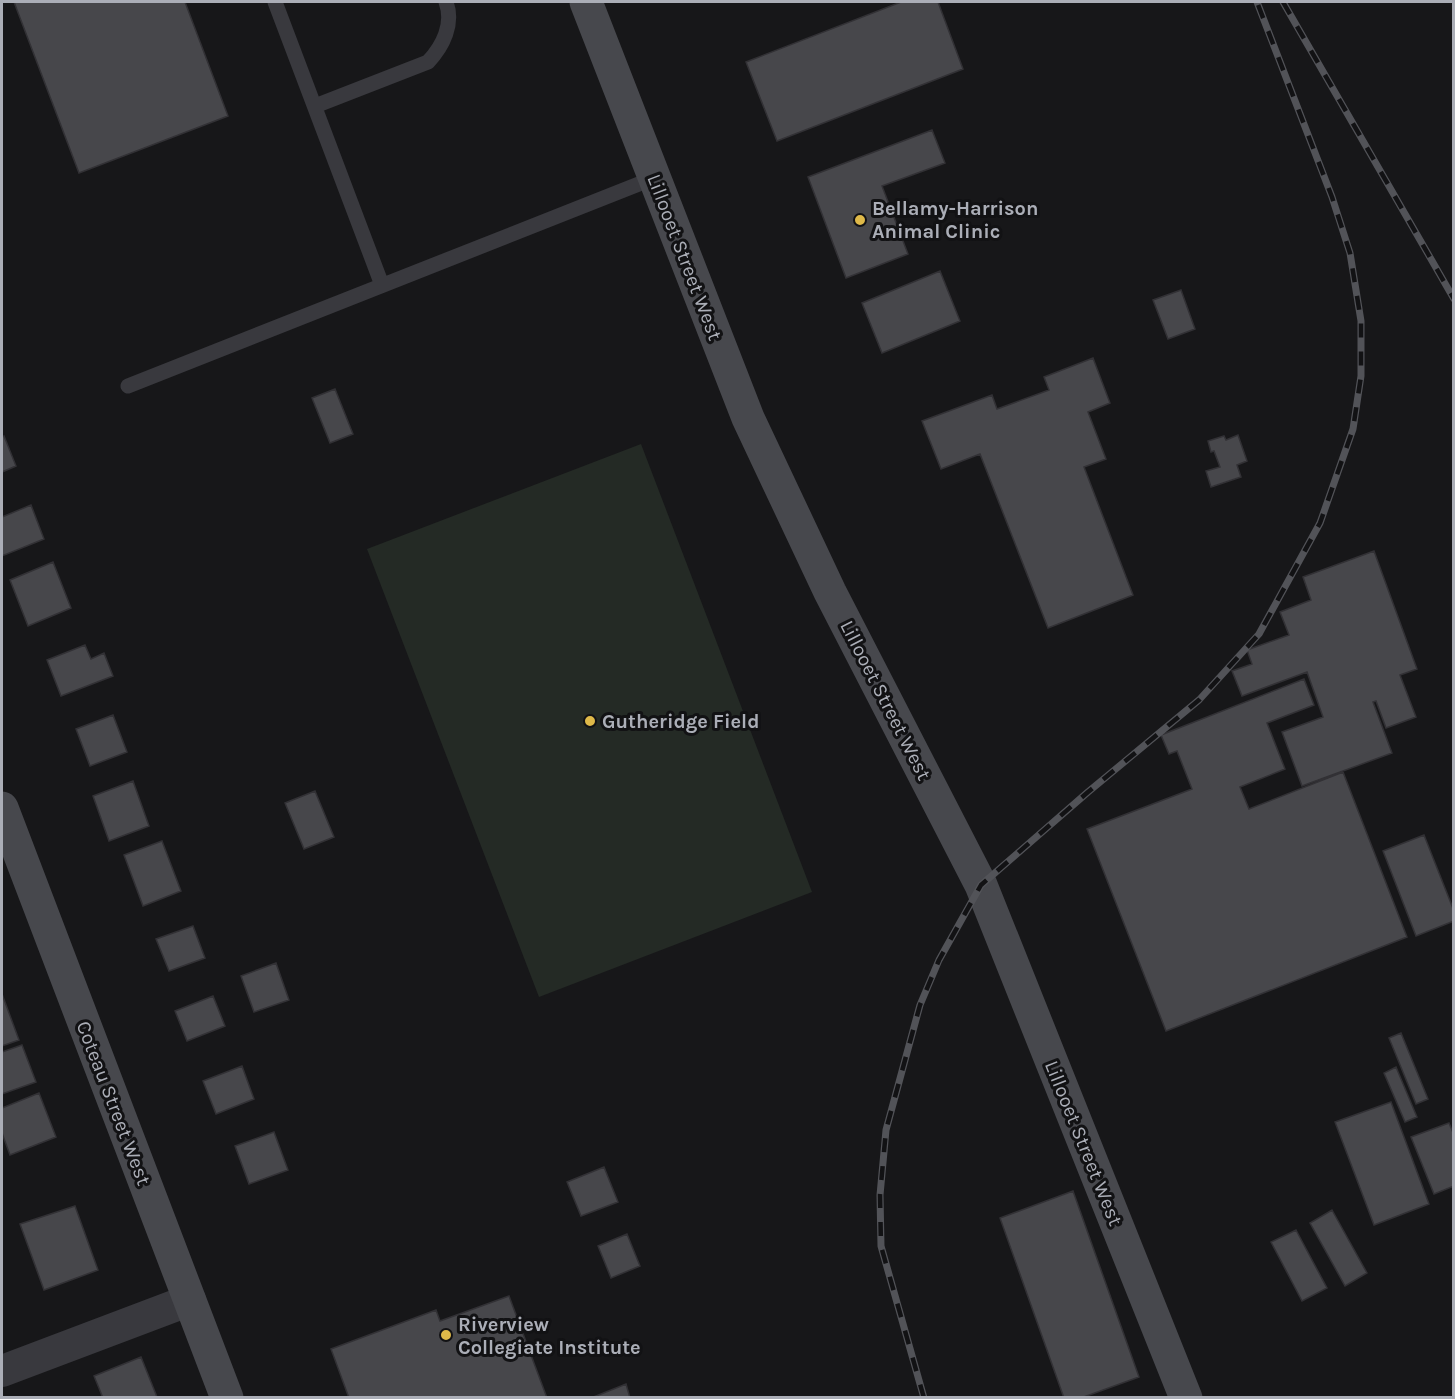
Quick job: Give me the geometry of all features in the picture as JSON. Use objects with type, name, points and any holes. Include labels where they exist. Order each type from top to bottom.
[{"type":"main road","name":"Lillooet Street West","points":[[586,2],[747,418],[830,592],[981,885],[1186,1398]]},
{"type":"main road","name":"Coteau Street West","points":[[2,808],[227,1398]]},
{"type":"street","points":[[2,1371],[190,1300]]},
{"type":"lane","points":[[275,2],[382,285]]},
{"type":"lane","points":[[315,106],[428,62],[441,49],[448,28],[446,2]]},
{"type":"lane","points":[[128,386],[654,178]]},
{"type":"shaded area","name":"Gutheridge Field","points":[[641,444],[812,892],[539,997],[367,549]]},
{"type":"building","points":[[14,2],[185,2],[228,116],[79,173]]},
{"type":"building","points":[[901,2],[938,2],[963,69],[777,141],[746,62]]},
{"type":"building","name":"Bellamy-Harrison Animal Clinic","points":[[932,130],[945,163],[882,186],[908,254],[846,278],[808,177]]},
{"type":"building","name":"Bellamy-Harrison Animal Clinic","points":[[940,271],[960,321],[882,353],[862,303]]},
{"type":"building","points":[[1181,290],[1195,329],[1168,339],[1153,300]]},
{"type":"building","points":[[1093,358],[1110,403],[1088,412],[1106,459],[1084,467],[1133,595],[1048,628],[980,454],[941,469],[922,421],[992,395],[997,409],[1049,390],[1044,377]]},
{"type":"building","points":[[335,389],[353,434],[330,443],[312,398]]},
{"type":"building","points":[[1238,435],[1247,461],[1237,465],[1241,477],[1211,487],[1206,471],[1220,467],[1214,451],[1211,452],[1208,441],[1224,436],[1226,440]]},
{"type":"building","points":[[4,436],[16,466],[2,472],[2,437]]},
{"type":"building","points":[[31,505],[44,539],[2,556],[2,517]]},
{"type":"building","points":[[1374,551],[1417,669],[1400,675],[1416,717],[1386,728],[1376,701],[1373,702],[1392,753],[1302,786],[1282,732],[1323,717],[1307,672],[1242,696],[1232,671],[1252,664],[1247,650],[1289,635],[1280,612],[1311,600],[1303,577]]},
{"type":"building","points":[[53,562],[71,608],[28,626],[10,580]]},
{"type":"building","points":[[85,645],[91,659],[104,653],[113,676],[61,696],[47,660]]},
{"type":"building","points":[[1304,679],[1314,705],[1267,723],[1285,769],[1240,787],[1249,809],[1343,772],[1407,937],[1166,1031],[1087,829],[1192,789],[1177,751],[1169,754],[1161,735]]},
{"type":"building","points":[[113,715],[127,752],[90,766],[76,729]]},
{"type":"building","points":[[133,781],[149,826],[109,841],[93,796]]},
{"type":"building","points":[[315,791],[334,837],[304,849],[285,803]]},
{"type":"building","points":[[1424,835],[1454,911],[1454,921],[1416,936],[1383,851]]},
{"type":"building","points":[[162,841],[181,891],[143,906],[124,855]]},
{"type":"building","points":[[193,926],[205,958],[169,971],[156,939]]},
{"type":"building","points":[[276,963],[289,1000],[254,1012],[241,976]]},
{"type":"building","points":[[2,994],[19,1040],[2,1046]]},
{"type":"building","points":[[213,996],[225,1026],[187,1041],[175,1011]]},
{"type":"building","points":[[1401,1033],[1428,1099],[1416,1104],[1389,1038]]},
{"type":"building","points":[[22,1045],[36,1082],[2,1094],[2,1052]]},
{"type":"building","points":[[242,1066],[254,1099],[216,1114],[203,1081]]},
{"type":"building","points":[[1396,1067],[1417,1117],[1405,1122],[1384,1073]]},
{"type":"building","points":[[39,1093],[56,1137],[10,1155],[2,1133],[2,1108]]},
{"type":"building","points":[[1391,1102],[1429,1204],[1374,1225],[1335,1122]]},
{"type":"building","points":[[1449,1123],[1454,1135],[1454,1186],[1434,1194],[1411,1137]]},
{"type":"building","points":[[274,1132],[288,1170],[249,1184],[235,1146]]},
{"type":"building","points":[[604,1167],[618,1202],[581,1216],[567,1182]]},
{"type":"building","points":[[1073,1191],[1139,1377],[1081,1398],[1064,1398],[1000,1218]]},
{"type":"building","points":[[75,1206],[98,1270],[44,1290],[20,1224]]},
{"type":"building","points":[[1332,1210],[1367,1273],[1345,1286],[1310,1223]]},
{"type":"building","points":[[1296,1230],[1327,1288],[1302,1301],[1271,1242]]},
{"type":"building","points":[[627,1234],[640,1266],[611,1278],[598,1246]]},
{"type":"building","name":"Riverview Collegiate Institute","points":[[509,1296],[547,1398],[349,1398],[331,1349],[436,1310],[440,1321]]},
{"type":"building","points":[[141,1357],[157,1397],[103,1398],[94,1376]]},
{"type":"building","name":"Riverview Collegiate Institute","points":[[626,1384],[630,1398],[591,1398]]},
{"type":"railway","points":[[924,1398],[881,1246],[880,1195],[886,1130],[920,1005],[939,960],[981,885],[1199,700],[1259,634],[1320,523],[1353,429],[1361,376],[1361,321],[1350,253],[1332,197],[1257,2]]},
{"type":"railway","points":[[1283,2],[1454,299]]},
{"type":"place","name":"Bellamy-Harrison Animal Clinic","points":[[860,220]]},
{"type":"place","name":"Gutheridge Field","points":[[590,721]]},
{"type":"place","name":"Riverview Collegiate Institute","points":[[446,1335]]}]
